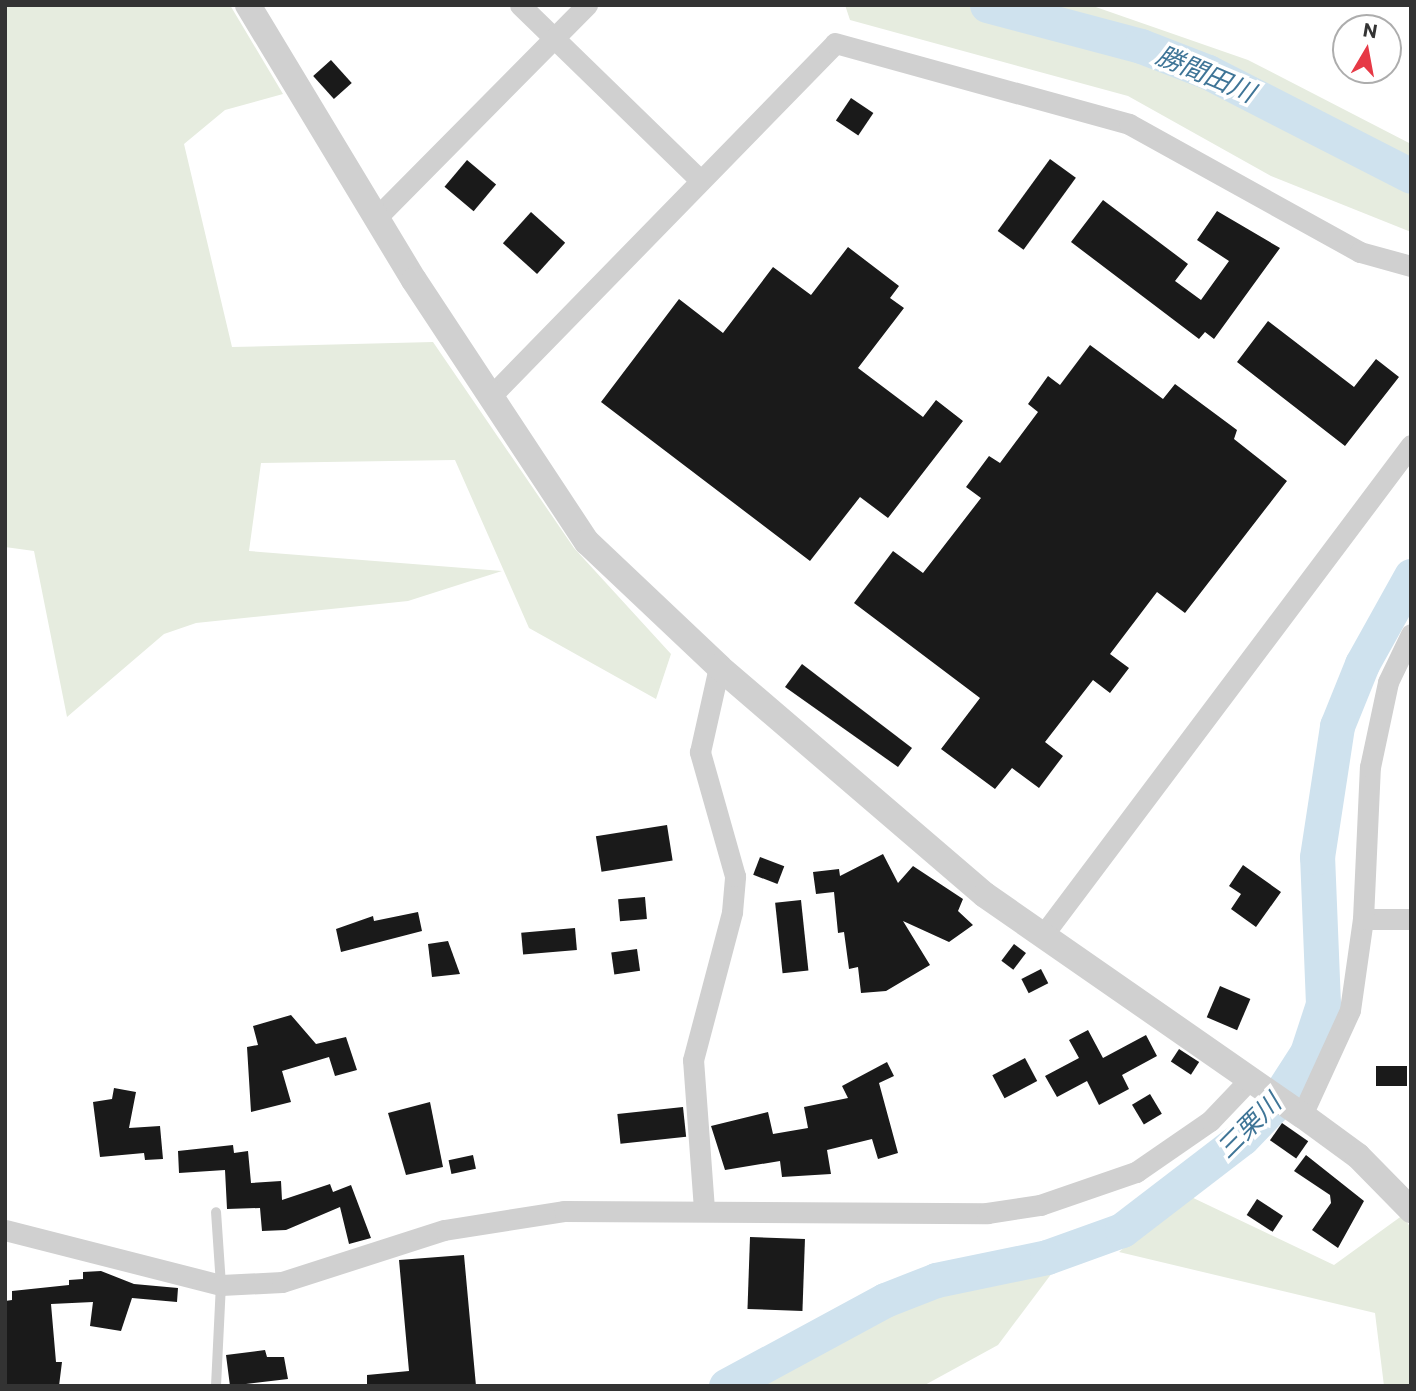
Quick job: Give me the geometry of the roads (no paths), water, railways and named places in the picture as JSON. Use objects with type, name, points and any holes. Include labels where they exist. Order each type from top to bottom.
[{"type":"street","points":[[248,5],[490,397],[587,541],[719,667],[985,895],[1357,1156],[1411,1210]]},
{"type":"street","points":[[520,5],[699,179]]},
{"type":"street","points":[[379,215],[587,5]]},
{"type":"street","points":[[490,397],[699,179],[835,43],[1060,100],[1129,124],[1360,252],[1411,266]]},
{"type":"street","points":[[1043,935],[1411,445]]},
{"type":"street","points":[[1301,1115],[1350,1010],[1363,919],[1370,767],[1388,682],[1411,634]]},
{"type":"street","points":[[704,1209],[693,1060],[732,912],[735,876],[701,752],[719,667]]},
{"type":"street","points":[[1363,919],[1411,919]]},
{"type":"street","points":[[5,1230],[221,1285],[282,1282],[444,1230],[564,1211],[704,1209],[987,1213],[1040,1205],[1136,1172],[1210,1121],[1249,1080]]},
{"type":"lane","points":[[216,1212],[221,1285],[216,1386]]},
{"type":"waterway","name":"勝間田川","points":[[987,5],[1141,46],[1208,72],[1411,176]]},
{"type":"waterway","name":"三栗川","points":[[726,1386],[885,1300],[936,1280],[1047,1257],[1122,1230],[1242,1138],[1272,1107],[1307,1053],[1323,1004],[1317,857],[1337,726],[1362,664],[1411,576]]}]
